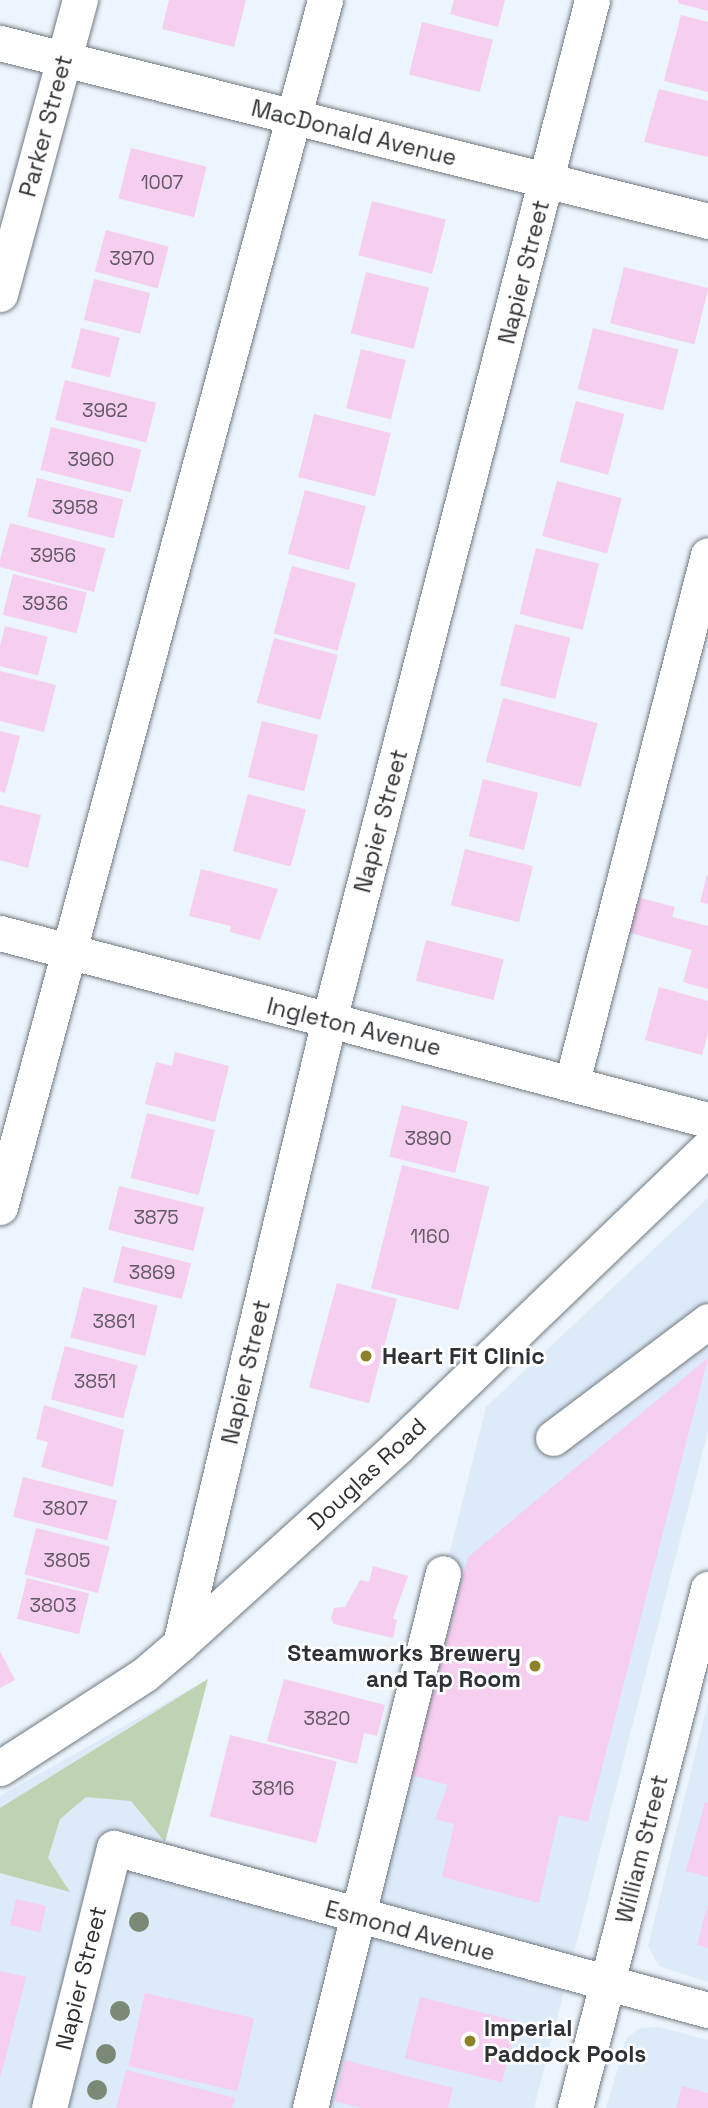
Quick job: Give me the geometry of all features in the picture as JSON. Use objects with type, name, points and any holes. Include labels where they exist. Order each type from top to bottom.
[{"type":"street","name":"Parker Street","points":[[0,293],[80,0]]},
{"type":"street","points":[[0,1207],[325,0]]},
{"type":"street","name":"Napier Street","points":[[180,1644],[329,1020],[592,0]]},
{"type":"street","name":"MacDonald Avenue","points":[[0,43],[708,221]]},
{"type":"street","points":[[572,1082],[708,555]]},
{"type":"street","name":"Ingleton Avenue","points":[[0,933],[708,1120]]},
{"type":"street","name":"Douglas Road","points":[[0,1768],[144,1675],[180,1644],[398,1446],[708,1148]]},
{"type":"street","points":[[553,1438],[708,1321]]},
{"type":"street","points":[[310,2108],[443,1573]]},
{"type":"street","name":"William Street","points":[[575,2108],[708,1589]]},
{"type":"street","name":"Napier Street","points":[[49,2108],[114,1848]]},
{"type":"street","name":"Esmond Avenue","points":[[114,1848],[359,1918],[708,2010]]},
{"type":"shaded area","points":[[708,1198],[708,1431],[534,2108],[0,2108],[0,1796],[208,1679],[165,1842],[364,1896],[486,1407]]},
{"type":"shaded area","points":[[708,1702],[708,1982],[659,1966],[648,1946]]},
{"type":"shaded area","points":[[658,2027],[708,2040],[708,2108],[606,2108],[627,2037],[641,2028]]},
{"type":"green space","points":[[208,1679],[165,1842],[131,1801],[86,1797],[60,1819],[48,1858],[70,1892],[0,1873],[0,1808]]},
{"type":"building","points":[[169,0],[246,0],[234,47],[162,29]]},
{"type":"building","points":[[454,0],[505,0],[498,27],[450,14]]},
{"type":"building","points":[[678,0],[708,0],[708,11],[678,3]]},
{"type":"building","points":[[681,15],[708,22],[708,92],[664,81]]},
{"type":"building","points":[[422,22],[493,40],[480,92],[409,74]]},
{"type":"building","points":[[659,89],[708,101],[708,157],[644,142]]},
{"type":"building","points":[[131,148],[207,167],[194,217],[118,198]]},
{"type":"building","points":[[372,201],[446,219],[432,274],[358,255]]},
{"type":"building","points":[[106,230],[169,247],[158,288],[95,272]]},
{"type":"building","points":[[624,267],[708,288],[694,344],[610,323]]},
{"type":"building","points":[[366,272],[429,288],[414,349],[351,333]]},
{"type":"building","points":[[94,279],[150,293],[140,334],[84,320]]},
{"type":"building","points":[[81,328],[120,338],[110,377],[71,368]]},
{"type":"building","points":[[593,328],[678,349],[663,410],[578,389]]},
{"type":"building","points":[[361,349],[406,360],[391,419],[346,408]]},
{"type":"building","points":[[65,380],[156,403],[146,443],[55,420]]},
{"type":"building","points":[[576,401],[624,414],[608,475],[560,462]]},
{"type":"building","points":[[314,414],[391,433],[375,496],[298,477]]},
{"type":"building","points":[[51,427],[141,449],[131,492],[40,470]]},
{"type":"building","points":[[37,478],[123,500],[114,538],[27,517]]},
{"type":"building","points":[[557,481],[622,498],[607,553],[542,536]]},
{"type":"building","points":[[305,490],[366,506],[349,570],[288,554]]},
{"type":"building","points":[[10,523],[106,549],[94,592],[0,567]]},
{"type":"building","points":[[536,548],[599,564],[583,630],[520,614]]},
{"type":"building","points":[[292,566],[356,583],[338,651],[274,634]]},
{"type":"building","points":[[13,574],[87,592],[77,633],[3,615]]},
{"type":"building","points":[[515,624],[570,638],[555,699],[500,685]]},
{"type":"building","points":[[5,626],[48,637],[38,675],[0,666],[0,646]]},
{"type":"building","points":[[274,638],[338,655],[320,720],[257,703]]},
{"type":"building","points":[[0,671],[56,685],[44,732],[0,721]]},
{"type":"building","points":[[503,698],[598,723],[581,787],[486,762]]},
{"type":"building","points":[[262,721],[318,735],[304,791],[248,777]]},
{"type":"building","points":[[0,731],[20,736],[5,793],[0,791]]},
{"type":"building","points":[[483,779],[538,793],[524,850],[469,836]]},
{"type":"building","points":[[248,794],[306,810],[291,867],[233,851]]},
{"type":"building","points":[[0,805],[41,815],[28,868],[0,860]]},
{"type":"building","points":[[465,849],[533,866],[519,922],[451,905]]},
{"type":"building","points":[[201,869],[278,889],[260,940],[230,932],[231,926],[189,916]]},
{"type":"building","points":[[708,875],[708,904],[700,902]]},
{"type":"building","points":[[637,897],[675,907],[672,917],[708,926],[708,989],[683,982],[692,950],[627,932]]},
{"type":"building","points":[[426,940],[504,959],[493,1000],[416,981]]},
{"type":"building","points":[[659,987],[708,1001],[708,1032],[702,1055],[645,1040]]},
{"type":"building","points":[[175,1052],[229,1066],[215,1122],[145,1104],[156,1062],[172,1066]]},
{"type":"building","points":[[402,1105],[468,1121],[455,1173],[389,1156]]},
{"type":"building","points":[[147,1113],[215,1130],[199,1195],[131,1178]]},
{"type":"building","points":[[402,1165],[489,1187],[459,1310],[371,1288]]},
{"type":"building","points":[[119,1186],[204,1207],[193,1251],[108,1230]]},
{"type":"building","points":[[122,1246],[191,1263],[182,1299],[113,1282]]},
{"type":"building","points":[[337,1283],[397,1299],[369,1403],[309,1387]]},
{"type":"building","points":[[83,1287],[158,1306],[145,1356],[70,1337]]},
{"type":"building","points":[[65,1346],[137,1365],[123,1419],[51,1399]]},
{"type":"building","name":"Steamworks Brewery and Tap Room","points":[[708,1358],[588,1822],[559,1815],[539,1903],[442,1877],[454,1824],[435,1819],[448,1785],[411,1775],[468,1557]]},
{"type":"building","points":[[44,1405],[124,1430],[113,1487],[41,1467],[48,1442],[36,1439]]},
{"type":"building","points":[[23,1477],[117,1500],[107,1540],[13,1517]]},
{"type":"building","points":[[36,1528],[110,1546],[98,1593],[24,1575]]},
{"type":"building","points":[[373,1566],[408,1576],[393,1618],[397,1620],[393,1638],[334,1624],[331,1618],[334,1608],[345,1607],[360,1580],[369,1582]]},
{"type":"building","points":[[27,1578],[89,1593],[79,1634],[17,1619]]},
{"type":"building","points":[[0,1651],[15,1680],[0,1688]]},
{"type":"building","points":[[284,1679],[385,1705],[377,1736],[364,1733],[357,1764],[267,1741]]},
{"type":"building","points":[[230,1735],[337,1762],[316,1843],[210,1817]]},
{"type":"building","points":[[705,1802],[708,1803],[708,1877],[686,1871]]},
{"type":"building","points":[[16,1899],[46,1906],[40,1932],[10,1925]]},
{"type":"building","points":[[708,1906],[708,1948],[697,1945]]},
{"type":"building","points":[[0,1971],[26,1977],[1,2076],[0,2076]]},
{"type":"building","points":[[145,1993],[254,2018],[237,2091],[128,2066]]},
{"type":"building","points":[[420,1997],[517,2021],[502,2082],[405,2058]]},
{"type":"building","points":[[345,2060],[453,2088],[448,2108],[362,2108],[334,2101]]},
{"type":"building","points":[[126,2070],[235,2098],[232,2108],[116,2108]]},
{"type":"building","points":[[682,2086],[708,2093],[708,2108],[676,2108]]},
{"type":"place","name":"Heart Fit Clinic","points":[[366,1356]]},
{"type":"place","name":"Steamworks Brewery and Tap Room","points":[[535,1666]]},
{"type":"place","name":"Imperial Paddock Pools","points":[[470,2041]]}]
